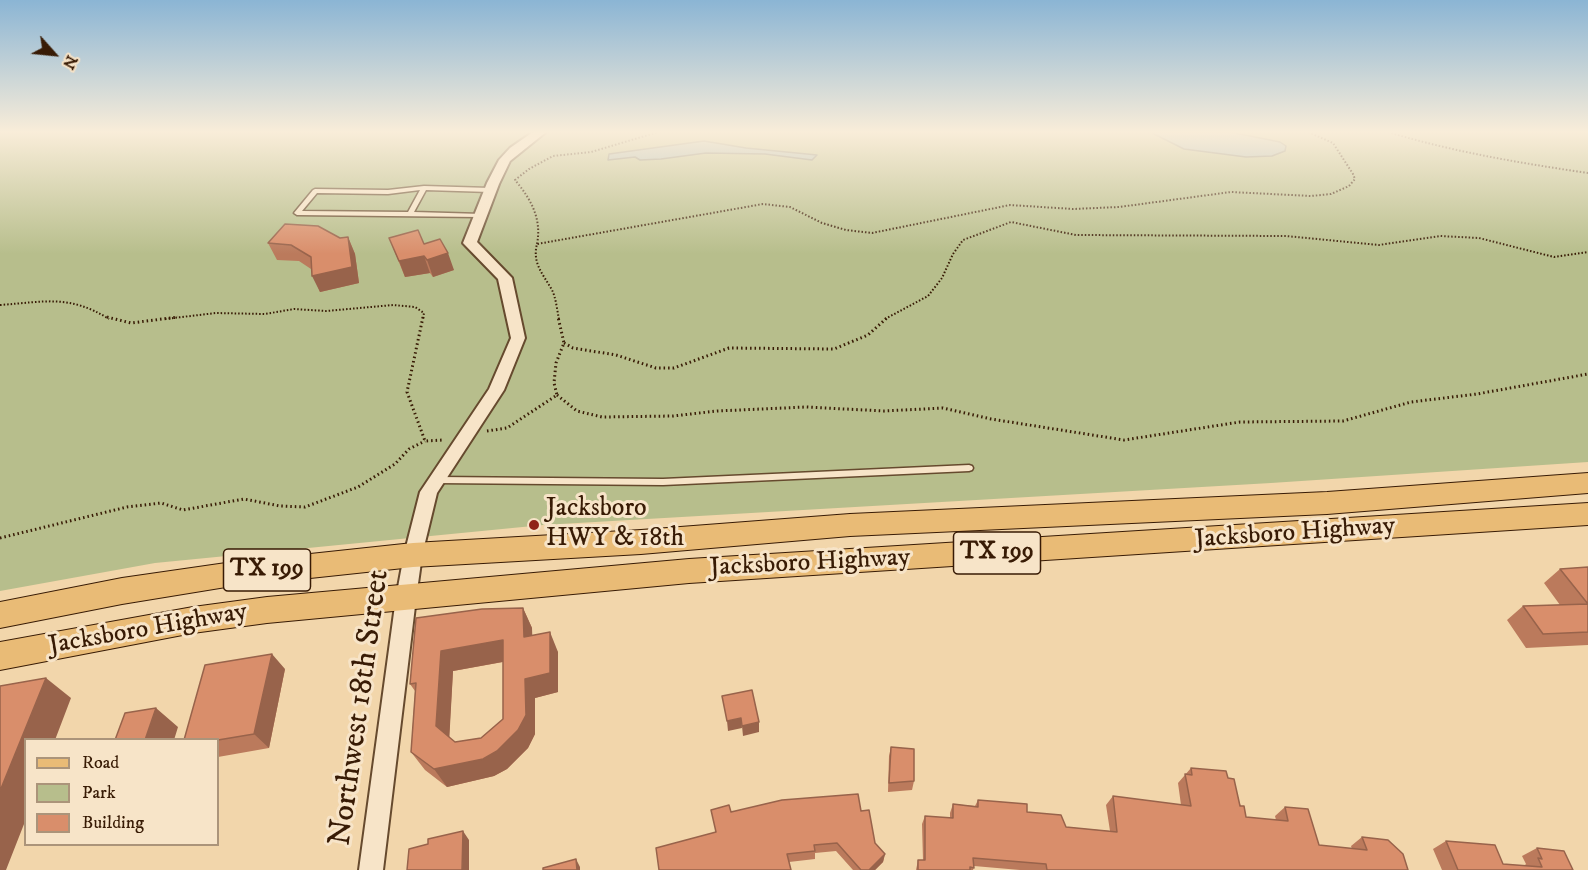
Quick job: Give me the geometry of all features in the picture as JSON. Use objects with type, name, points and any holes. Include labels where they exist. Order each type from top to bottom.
[{"type":"main road","name":"Jacksboro Highway","points":[[0,615],[122,591],[225,575],[413,555],[641,542],[850,525],[1286,504],[1588,483]]},
{"type":"main road","points":[[1286,504],[1300,533]]},
{"type":"main road","name":"Jacksboro Highway","points":[[0,656],[192,620],[267,610],[689,571],[1588,514]]},
{"type":"street","points":[[480,215],[490,190],[500,173]]},
{"type":"street","name":"Northwest 18th Street","points":[[371,870],[406,598],[413,555],[429,492],[496,390],[518,338],[505,278],[470,243],[480,215]]},
{"type":"lane","points":[[410,214],[424,188]]},
{"type":"lane","points":[[480,215],[297,213],[315,191],[388,192],[424,188],[490,190]]},
{"type":"lane","points":[[437,480],[663,482],[969,468]]},
{"type":"path","points":[[524,173],[515,180],[532,204],[540,235],[535,252],[538,269],[553,292],[564,343],[556,363],[554,383],[557,395],[577,411],[602,417],[673,416],[717,411],[806,407],[884,411],[943,408],[991,419],[1124,440],[1249,421],[1343,421],[1411,402],[1477,394],[1588,374]]},
{"type":"path","points":[[537,244],[680,221],[737,207],[764,204],[790,207],[822,223],[846,230],[872,233],[1010,205],[1073,208],[1119,207],[1231,192],[1311,196],[1331,194],[1349,186],[1355,179],[1354,173]]},
{"type":"path","points":[[564,343],[573,348],[616,355],[656,368],[674,368],[729,348],[834,349],[868,335],[885,319],[928,296],[942,278],[953,254],[963,240],[1011,222],[1076,235],[1287,236],[1379,245],[1440,236],[1479,237],[1554,257],[1588,252]]},
{"type":"path","points":[[0,305],[66,301],[90,307],[109,319],[131,323],[193,315],[265,314],[294,309],[326,311],[393,305],[415,308],[424,313],[407,392],[425,441]]},
{"type":"path","points":[[0,538],[127,507],[161,503],[183,510],[244,499],[280,506],[304,507],[358,487],[395,464],[409,448],[425,441],[447,440],[507,428],[557,395]]},
{"type":"green space","points":[[0,173],[1588,173],[1588,462],[1271,483],[543,525],[155,563],[0,591]]},
{"type":"building","points":[[285,224],[318,226],[340,238],[348,237],[352,267],[312,276],[311,257],[291,245],[268,243]]},
{"type":"building","points":[[418,230],[424,244],[440,239],[448,253],[427,260],[424,256],[399,261],[389,238]]},
{"type":"building","points":[[1588,567],[1588,604],[1560,569]]},
{"type":"building","points":[[1588,604],[1588,632],[1543,634],[1523,606]]},
{"type":"building","points":[[523,608],[524,637],[550,632],[550,673],[525,679],[526,715],[518,730],[497,751],[483,759],[434,769],[411,752],[416,683],[410,684],[416,618],[482,609]],"holes":[[[503,640],[503,719],[481,738],[455,742],[436,726],[441,651]]]},
{"type":"building","points":[[272,654],[254,734],[219,740],[219,738],[185,738],[205,665]]},
{"type":"building","points":[[46,678],[0,791],[0,686]]},
{"type":"building","points":[[752,690],[759,722],[742,726],[741,718],[727,721],[722,696]]},
{"type":"building","points":[[156,708],[146,738],[116,738],[125,713]]},
{"type":"building","points":[[891,747],[914,749],[914,781],[889,783]]},
{"type":"building","points":[[1191,768],[1226,771],[1228,778],[1234,779],[1240,806],[1244,806],[1246,817],[1288,821],[1285,807],[1308,809],[1319,845],[1367,850],[1362,837],[1388,840],[1403,854],[1408,870],[1047,870],[1046,864],[973,858],[974,868],[970,867],[970,870],[918,870],[918,860],[925,860],[925,816],[953,818],[953,804],[978,807],[978,800],[1027,804],[1027,812],[1061,815],[1066,827],[1117,832],[1113,796],[1191,806],[1185,774],[1192,775]]},
{"type":"building","points":[[858,794],[861,811],[869,810],[875,843],[885,854],[869,870],[861,870],[837,843],[814,845],[815,851],[787,854],[791,870],[659,870],[656,848],[716,832],[711,810],[729,805],[731,812],[782,800]]},
{"type":"building","points":[[463,831],[462,870],[407,870],[409,849],[428,844],[428,839]]},
{"type":"building","points":[[1446,841],[1495,845],[1503,864],[1542,867],[1538,858],[1542,859],[1537,848],[1564,851],[1573,870],[1458,870]]},
{"type":"building","points":[[576,859],[577,870],[543,870],[543,868]]},
{"type":"place","name":"Jacksboro HWY & 18th","points":[[534,525]]}]
